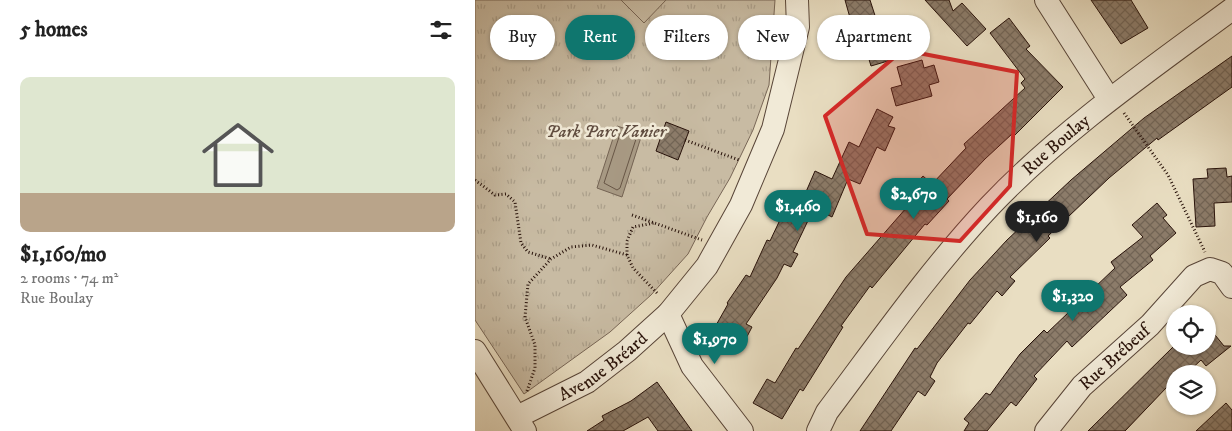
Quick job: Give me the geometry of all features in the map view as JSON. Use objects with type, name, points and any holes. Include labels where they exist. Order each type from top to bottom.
[{"type":"street","name":"Avenue Bréard","points":[[521,424],[587,382],[627,351],[668,314],[707,266],[741,205],[773,129],[798,27],[797,0]]},
{"type":"street","points":[[1046,0],[1109,99]]},
{"type":"street","name":"Rue Boulay","points":[[818,431],[827,412],[935,268],[989,207],[1031,166],[1109,99],[1232,9]]},
{"type":"street","points":[[1210,269],[1222,273],[1232,287]]},
{"type":"street","name":"Rue Brébeuf","points":[[1046,431],[1082,386],[1150,325],[1194,276],[1210,269]]},
{"type":"street","points":[[668,314],[692,366],[742,431]]},
{"type":"street","points":[[475,351],[521,424]]},
{"type":"path","points":[[1109,99],[1120,108],[1168,175],[1204,250],[1210,269]]},
{"type":"path","points":[[685,140],[757,166]]},
{"type":"path","points":[[475,180],[495,195],[506,194],[515,202],[521,243],[528,252],[551,259]]},
{"type":"path","points":[[631,215],[718,246]]},
{"type":"path","points":[[655,223],[633,227],[627,241],[627,255],[633,268],[657,293]]},
{"type":"path","points":[[525,396],[535,368],[535,345],[525,317],[528,284],[551,259],[571,247],[593,245],[627,255]]},
{"type":"highlighted area","points":[[903,50],[1017,72],[1010,186],[960,241],[867,234],[825,116]]},
{"type":"green space","name":"Park Parc Vanier","points":[[475,0],[775,0],[774,15],[738,15],[738,60],[771,60],[769,85],[753,130],[730,178],[688,254],[651,295],[610,332],[524,394],[475,320]]},
{"type":"green space","points":[[621,0],[666,0],[652,15],[645,15],[644,23]]},
{"type":"water","points":[[617,126],[642,134],[622,197],[597,188]]},
{"type":"building","points":[[845,0],[870,0],[875,15],[849,15]]},
{"type":"building","points":[[925,0],[949,0],[953,11],[962,3],[986,29],[967,46]]},
{"type":"building","points":[[1091,0],[1131,0],[1148,28],[1121,44]]},
{"type":"building","points":[[1009,18],[1030,46],[1026,49],[1063,87],[1014,136],[1012,134],[985,159],[947,199],[949,201],[927,225],[925,224],[872,288],[870,286],[841,326],[843,327],[803,391],[800,389],[782,419],[753,403],[767,379],[775,383],[796,348],[798,349],[846,277],[907,207],[905,206],[917,193],[912,188],[923,176],[932,184],[966,148],[964,144],[1025,88],[1021,83],[1025,79],[990,33]]},
{"type":"building","points":[[1232,56],[1232,87],[1158,140],[1157,138],[1109,178],[1048,236],[1050,238],[1010,277],[1015,281],[1002,296],[997,291],[970,324],[968,323],[937,363],[930,377],[935,381],[925,396],[918,391],[891,431],[860,431],[915,348],[917,349],[970,280],[1007,240],[1071,180],[1144,118]]},
{"type":"building","points":[[869,60],[891,60],[871,66]]},
{"type":"building","points":[[922,60],[924,68],[934,65],[939,82],[929,85],[932,96],[896,106],[891,88],[902,85],[897,67]]},
{"type":"building","points":[[877,109],[893,117],[888,126],[895,128],[885,151],[877,147],[860,184],[848,179],[832,217],[814,208],[793,252],[798,254],[791,267],[784,264],[777,278],[746,324],[752,327],[739,352],[710,336],[727,303],[746,275],[750,277],[767,240],[770,241],[788,203],[799,208],[815,171],[832,179],[849,142],[859,147]]},
{"type":"building","points":[[666,122],[689,131],[678,160],[656,151]]},
{"type":"building","points":[[1226,168],[1227,177],[1232,176],[1232,202],[1214,203],[1215,226],[1196,227],[1193,179],[1208,178],[1207,169]]},
{"type":"building","points":[[1157,203],[1167,215],[1163,218],[1176,233],[1150,256],[1153,260],[1120,287],[1127,295],[1072,347],[1067,341],[1034,376],[1037,379],[1016,406],[1011,402],[987,431],[964,431],[969,423],[964,419],[986,393],[990,395],[1020,354],[1044,330],[1047,333],[1115,268],[1111,262],[1143,237],[1132,225]]},
{"type":"building","points":[[1216,336],[1224,346],[1231,346],[1207,365],[1201,360],[1196,365],[1166,365],[1166,388],[1125,431],[1088,431],[1166,354],[1216,355]]},
{"type":"building","points":[[657,382],[692,431],[658,431],[648,417],[623,431],[587,431],[604,420],[602,416],[631,401]]},
{"type":"building","points":[[1226,403],[1232,410],[1232,431],[1196,431],[1213,415],[1216,415],[1216,412]]}]
